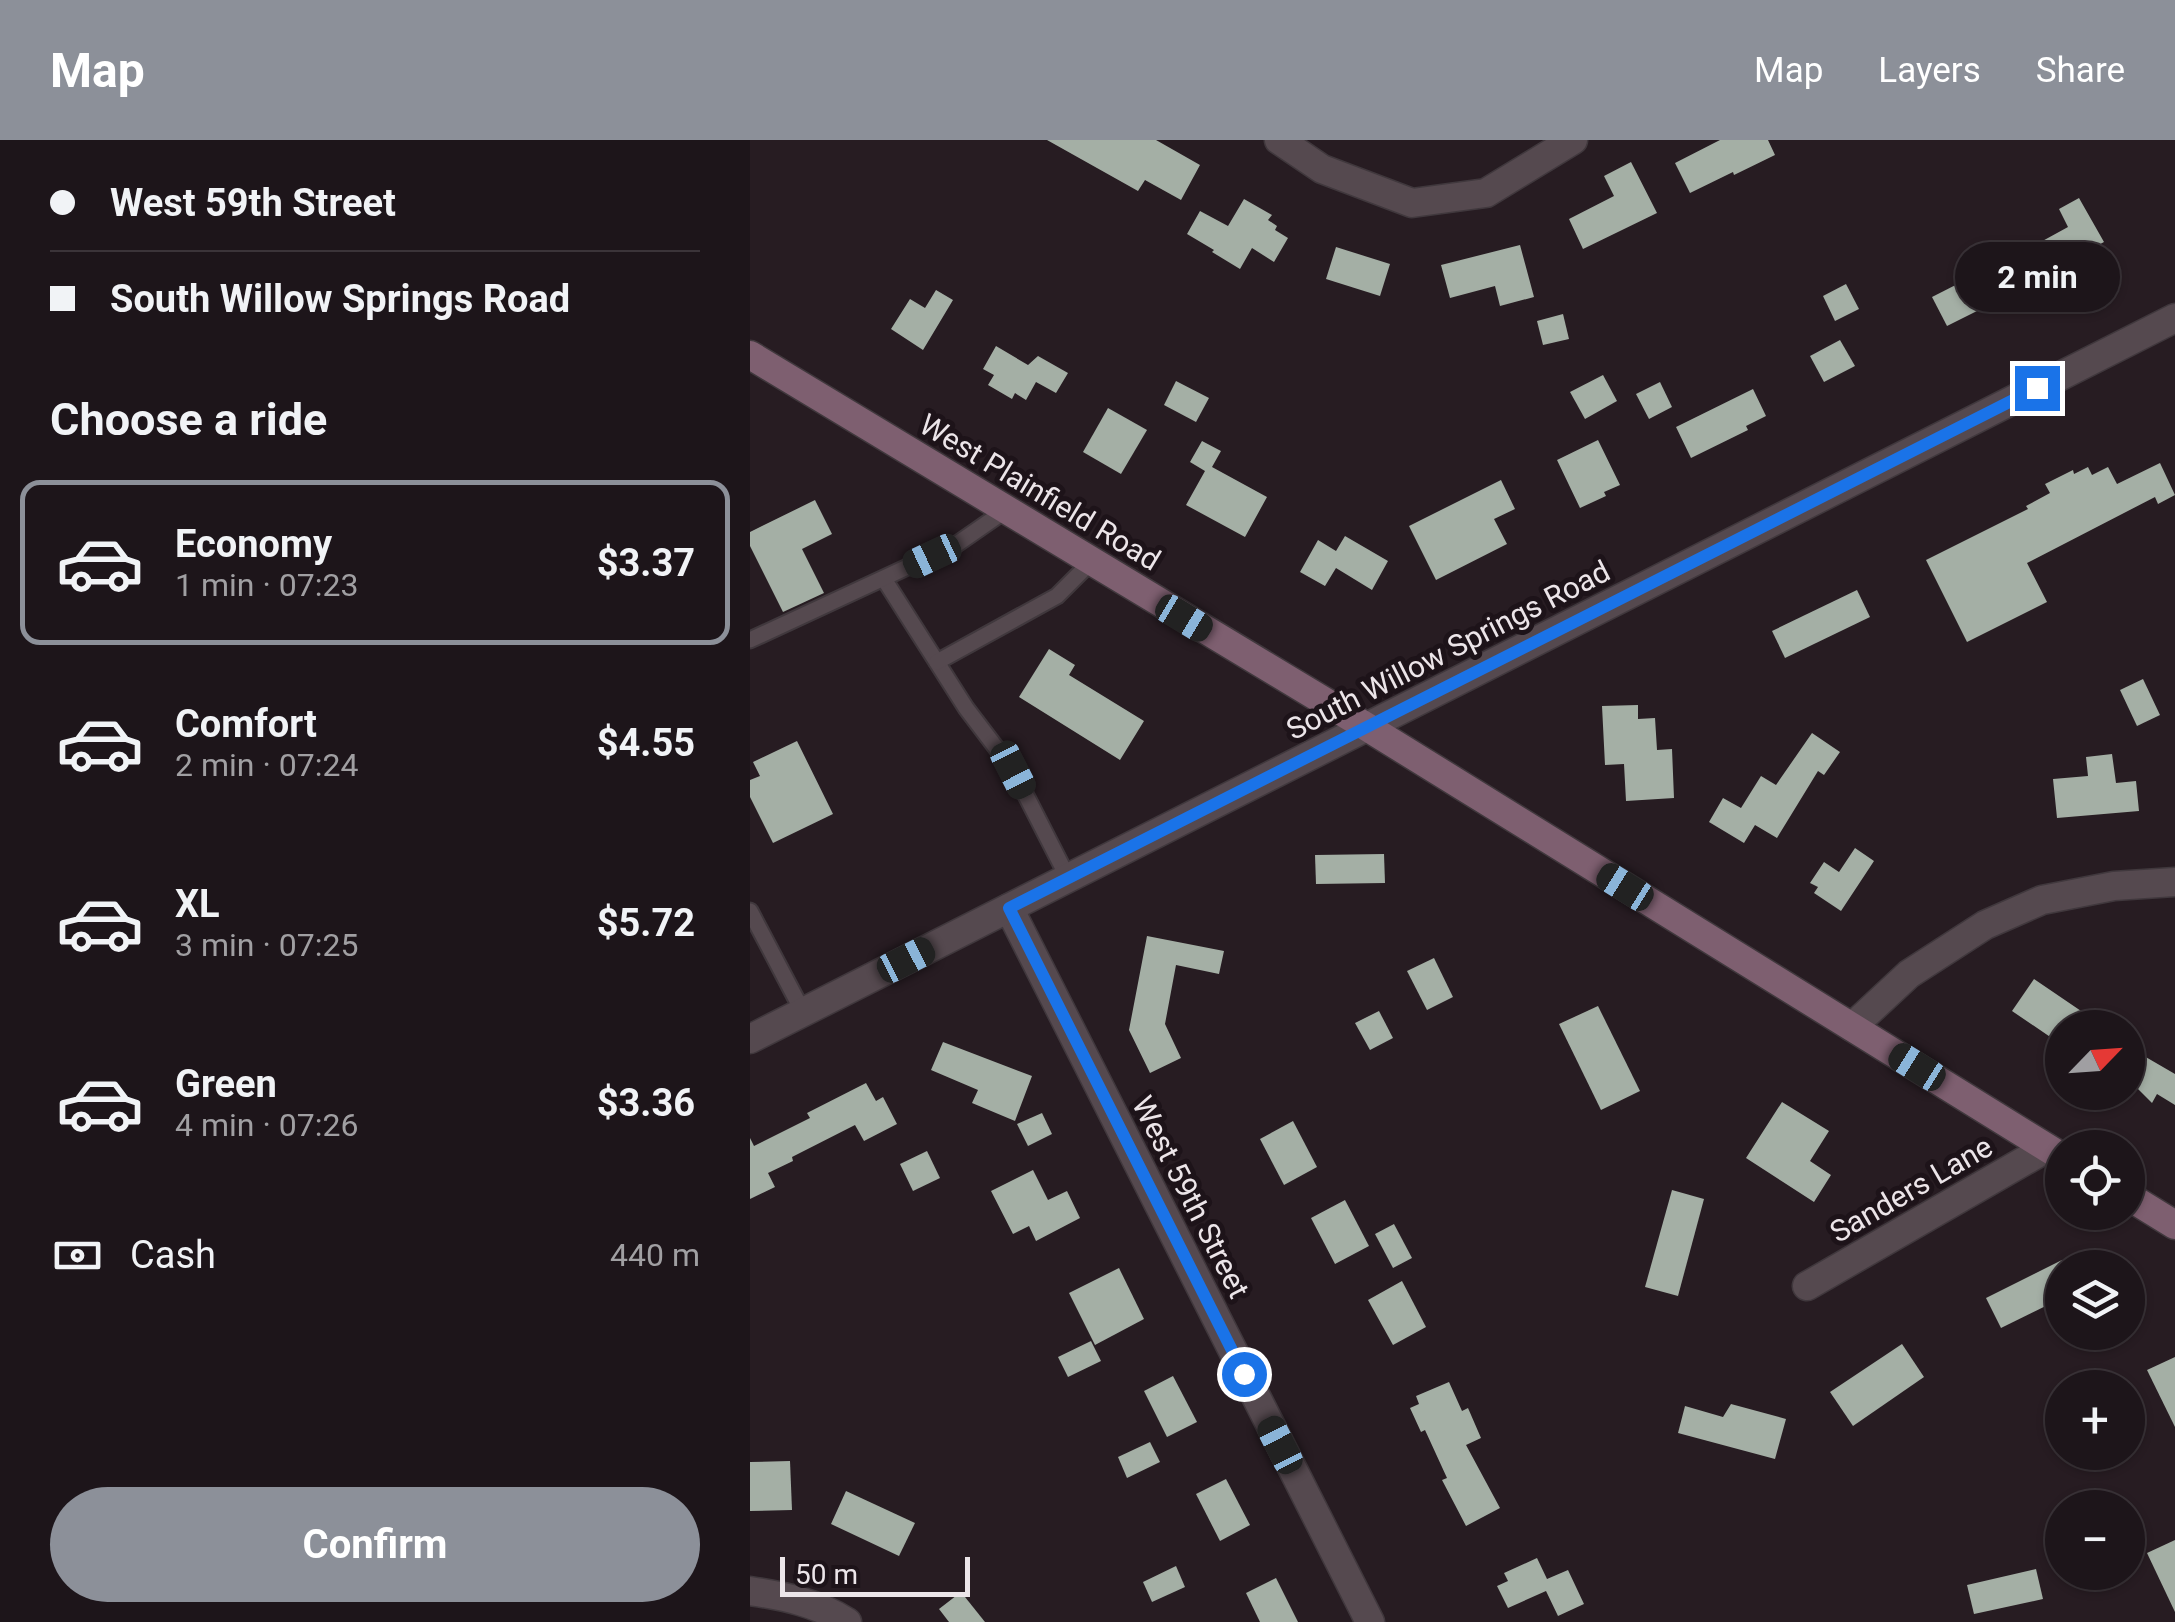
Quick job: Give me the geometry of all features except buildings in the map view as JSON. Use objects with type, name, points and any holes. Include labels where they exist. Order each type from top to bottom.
[{"type":"main road","name":"West Plainfield Road","points":[[750,354],[1367,727],[2045,1147]]},
{"type":"main road","points":[[2145,1206],[2175,1224]]},
{"type":"street","points":[[1279,140],[1322,170],[1412,203],[1486,193],[1573,140]]},
{"type":"street","name":"South Willow Springs Road","points":[[750,1039],[2175,318]]},
{"type":"street","points":[[1852,1026],[1909,974],[1985,925],[2042,900],[2114,886],[2175,882]]},
{"type":"street","name":"West 59th Street","points":[[1009,908],[1370,1622]]},
{"type":"street","name":"Sanders Lane","points":[[1807,1286],[2045,1158]]},
{"type":"street","points":[[750,1591],[789,1596],[847,1622]]},
{"type":"lane","points":[[750,640],[957,544],[1006,510]]},
{"type":"lane","points":[[937,662],[1057,596],[1091,562]]},
{"type":"lane","points":[[884,579],[966,708],[1013,770],[1068,878]]},
{"type":"lane","points":[[750,911],[803,1012]]},
{"type":"route","points":[[1244,1374],[1009,908],[2037,388]]}]
